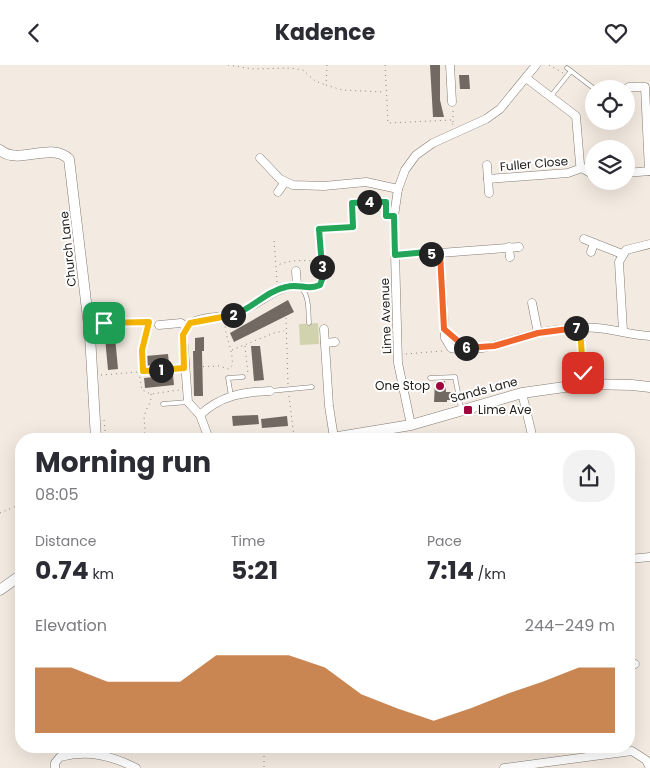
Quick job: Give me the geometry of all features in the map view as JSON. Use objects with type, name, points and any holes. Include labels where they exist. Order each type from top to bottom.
[{"type":"street","points":[[450,65],[452,102]]},
{"type":"street","name":"Lime Avenue","points":[[411,425],[401,382],[398,354],[394,216],[398,189],[405,170],[416,155],[433,143],[486,119],[500,109],[536,65]]},
{"type":"street","points":[[526,78],[576,115],[582,168],[585,170]]},
{"type":"street","points":[[635,87],[648,87],[649,171],[635,172]]},
{"type":"street","name":"Church Lane","points":[[0,150],[12,155],[56,152],[64,154],[69,159],[90,327],[96,433]]},
{"type":"street","points":[[260,158],[285,181],[303,186],[366,181],[398,189]]},
{"type":"street","name":"Fuller Close","points":[[487,165],[489,193]]},
{"type":"street","name":"Fuller Close","points":[[488,179],[568,173],[582,168]]},
{"type":"street","points":[[278,192],[285,181]]},
{"type":"street","points":[[584,239],[622,254]]},
{"type":"street","points":[[590,253],[594,243]]},
{"type":"street","points":[[623,331],[619,262],[622,254],[636,245],[650,244]]},
{"type":"street","points":[[509,247],[510,257]]},
{"type":"street","points":[[429,254],[519,247]]},
{"type":"street","points":[[440,253],[445,339],[451,349],[461,351],[494,346],[538,333],[580,327],[595,327],[650,336]]},
{"type":"street","points":[[208,433],[200,415],[188,402],[183,335],[187,327],[197,320],[236,314],[279,289],[300,287],[296,271]]},
{"type":"street","points":[[532,303],[538,333]]},
{"type":"street","points":[[159,325],[181,323],[187,327]]},
{"type":"street","points":[[580,327],[583,373],[586,384]]},
{"type":"street","points":[[324,329],[330,433]]},
{"type":"street","points":[[325,343],[335,342]]},
{"type":"street","name":"Sands Lane","points":[[374,433],[411,425],[461,409],[522,393],[586,384],[650,387]]},
{"type":"street","points":[[200,415],[212,404],[231,396],[270,391]]},
{"type":"street","points":[[522,393],[532,433]]},
{"type":"street","points":[[635,558],[650,557]]},
{"type":"street","points":[[0,590],[15,579]]},
{"type":"street","points":[[504,768],[543,761],[555,764],[620,753]]},
{"type":"street","points":[[635,753],[646,759],[650,768]]},
{"type":"street","points":[[55,768],[55,763],[60,757],[101,754],[115,757],[136,768]]},
{"type":"lane","points":[[567,68],[585,82]]},
{"type":"lane","points":[[551,96],[571,71]]},
{"type":"lane","points":[[300,287],[306,296],[309,323]]},
{"type":"lane","points":[[231,396],[228,379],[243,377]]},
{"type":"lane","points":[[430,378],[455,377],[461,409]]},
{"type":"lane","points":[[270,391],[312,387]]},
{"type":"lane","points":[[163,404],[188,402]]},
{"type":"path","points":[[228,65],[253,69],[290,68],[303,70],[314,81],[342,90],[386,92]]},
{"type":"path","points":[[326,85],[327,65]]},
{"type":"path","points":[[385,65],[388,123],[451,120],[453,123]]},
{"type":"path","points":[[452,102],[453,128]]},
{"type":"path","points":[[300,287],[312,288],[320,285],[323,277],[319,229],[353,227],[352,203],[386,202],[386,216],[394,216]]},
{"type":"path","points":[[274,241],[276,266]]},
{"type":"path","points":[[395,255],[427,252],[429,254]]},
{"type":"path","points":[[100,375],[219,366],[229,369],[232,367],[231,350],[227,343],[224,317]]},
{"type":"path","points":[[231,350],[274,333],[285,331],[288,326],[286,318]]},
{"type":"path","points":[[96,328],[104,323],[149,322],[142,350],[143,371]]},
{"type":"path","points":[[245,345],[251,392]]},
{"type":"path","points":[[398,354],[451,349]]},
{"type":"path","points":[[139,372],[142,390],[151,394],[187,389]]},
{"type":"path","points":[[145,433],[145,413],[152,402],[151,394]]},
{"type":"path","points":[[0,513],[15,507]]},
{"type":"path","points":[[264,753],[264,768]]},
{"type":"path","points":[[542,753],[543,761]]},
{"type":"green space","points":[[318,323],[319,344],[300,345],[299,324]]},
{"type":"building","points":[[430,65],[440,65],[440,100],[444,117],[433,117]]},
{"type":"building","points":[[459,75],[469,75],[470,89],[460,89]]},
{"type":"building","points":[[288,300],[294,312],[234,342],[230,333]]},
{"type":"building","points":[[114,326],[118,369],[108,370],[104,327]]},
{"type":"building","points":[[204,337],[204,351],[202,351],[203,396],[194,396],[193,351],[195,351],[195,338]]},
{"type":"building","points":[[251,346],[260,346],[264,380],[254,381]]},
{"type":"building","points":[[168,354],[169,364],[147,366],[146,356]]},
{"type":"building","points":[[173,375],[174,385],[145,388],[144,378]]},
{"type":"building","name":"One Stop","points":[[445,381],[446,392],[451,392],[452,400],[434,402],[435,382]]},
{"type":"building","points":[[258,415],[259,424],[233,426],[232,416]]},
{"type":"building","points":[[287,416],[288,426],[262,428],[261,419]]},
{"type":"place","name":"One Stop","points":[[440,386]]},
{"type":"place","name":"Lime Ave","points":[[468,410]]},
{"type":"route","points":[[104,323],[141,320],[149,322],[142,350],[143,371],[184,368],[183,335],[190,323],[197,320],[236,314],[287,286],[297,285],[303,288],[312,288],[320,285],[323,277],[319,229],[353,227],[352,203],[386,202],[386,216],[394,216],[395,255],[427,252],[429,254],[440,253],[444,329],[468,349],[494,346],[538,333],[580,327],[583,373]]}]
